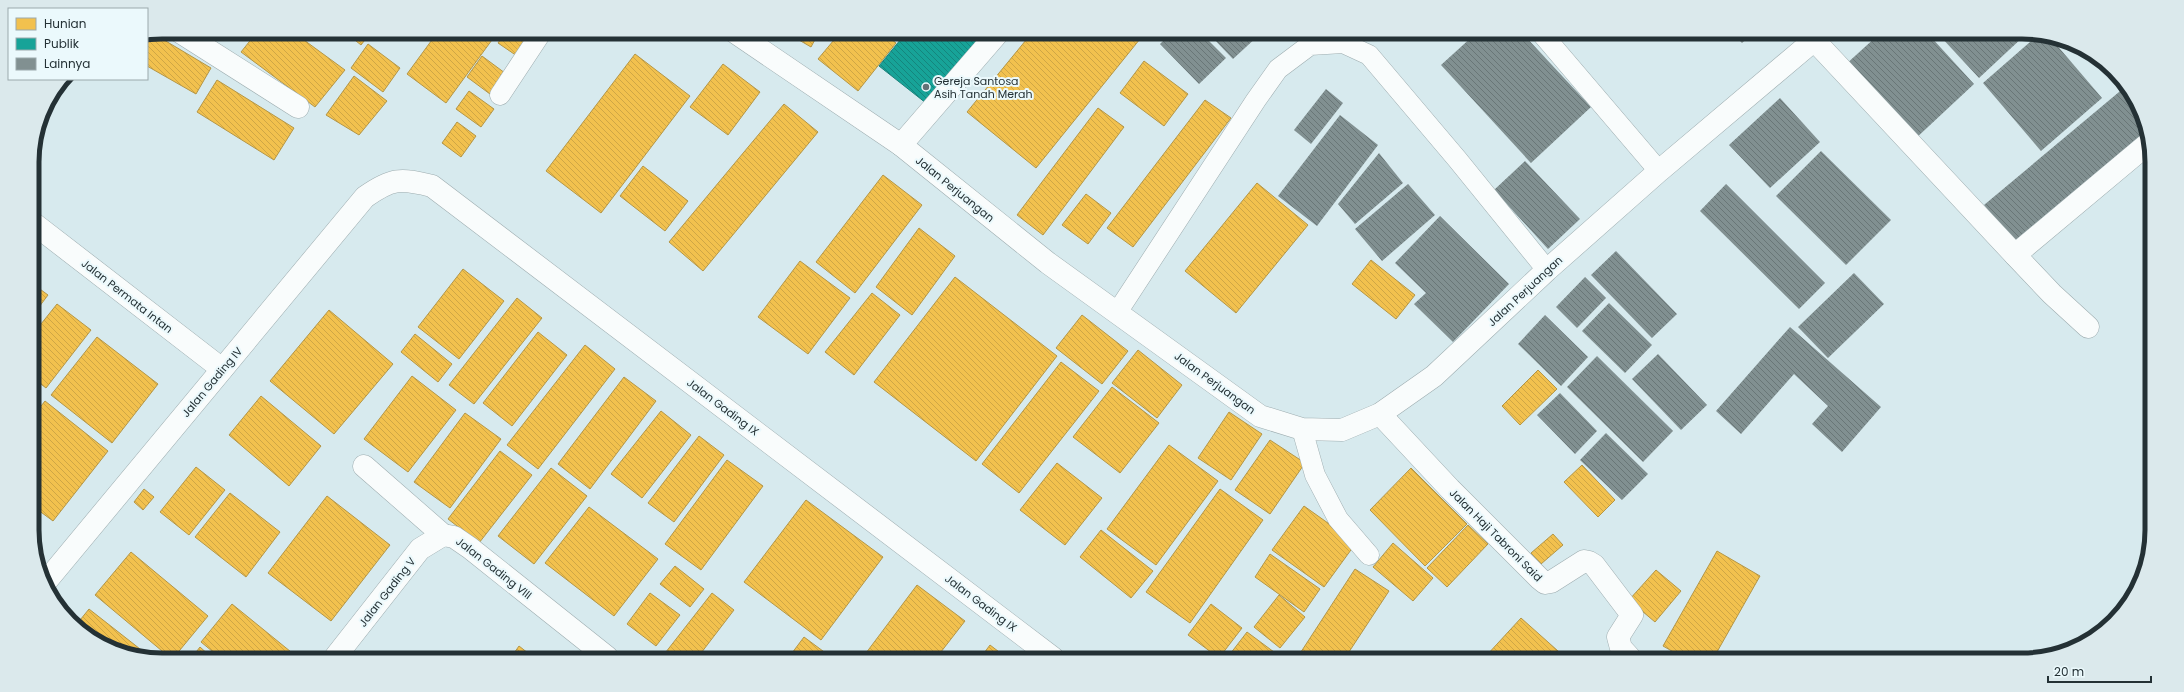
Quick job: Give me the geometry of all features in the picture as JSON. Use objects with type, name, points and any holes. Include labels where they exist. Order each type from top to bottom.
[{"type":"street","points":[[191,39],[298,107]]},
{"type":"street","name":"Jalan Perjuangan","points":[[745,39],[901,145],[1048,263],[1118,311],[1260,416],[1302,429],[1342,430],[1380,414],[1434,376],[1547,270],[1659,171],[1815,39]]},
{"type":"street","points":[[901,145],[993,39]]},
{"type":"street","points":[[1817,39],[2015,255],[2052,294],[2088,327]]},
{"type":"street","points":[[2015,255],[2144,147]]},
{"type":"street","name":"Jalan Gading IX","points":[[384,183],[408,180],[432,186],[1046,653]]},
{"type":"street","name":"Jalan Gading IV","points":[[49,578],[365,197],[384,183]]},
{"type":"street","name":"Jalan Permata Intan","points":[[39,228],[222,369]]},
{"type":"street","name":"Jalan Haji Tabroni Said","points":[[1380,414],[1450,489],[1540,580],[1551,582],[1584,562],[1589,562],[1594,565],[1632,615],[1618,637],[1621,648],[1626,653]]},
{"type":"street","name":"Jalan Gading VIII","points":[[364,466],[443,536],[454,537],[470,548],[602,653]]},
{"type":"street","name":"Jalan Gading V","points":[[338,653],[420,549],[443,536]]},
{"type":"lane","points":[[500,95],[537,39]]},
{"type":"lane","points":[[1545,39],[1659,171]]},
{"type":"lane","points":[[1118,311],[1256,100],[1278,70],[1310,45],[1343,43],[1369,56],[1457,159],[1547,270]]},
{"type":"lane","points":[[1302,429],[1315,475],[1338,519],[1369,555]]},
{"type":"building: Hunian","points":[[162,39],[211,68],[196,94],[148,67],[148,40]]},
{"type":"building: Hunian","points":[[251,39],[303,39],[345,70],[315,107],[241,52]]},
{"type":"building: Hunian","points":[[354,39],[366,39],[361,45]]},
{"type":"building: Hunian","points":[[433,39],[493,39],[446,103],[407,74]]},
{"type":"building: Hunian","points":[[501,39],[530,39],[517,56],[498,43]]},
{"type":"building: Hunian","points":[[797,39],[815,39],[811,47]]},
{"type":"building: Hunian","points":[[835,39],[891,39],[896,43],[858,91],[818,59]]},
{"type":"building: Hunian","points":[[1027,39],[1140,39],[1036,168],[967,112]]},
{"type":"building: Hunian","points":[[368,44],[400,68],[383,92],[351,68]]},
{"type":"building: Hunian","points":[[635,54],[690,96],[601,213],[546,171]]},
{"type":"building: Hunian","points":[[482,56],[509,76],[494,97],[467,77]]},
{"type":"building: Hunian","points":[[1144,61],[1188,94],[1164,126],[1120,93]]},
{"type":"building: Hunian","points":[[723,64],[760,92],[728,135],[690,107]]},
{"type":"building: Hunian","points":[[354,76],[387,101],[359,135],[326,115]]},
{"type":"building: Hunian","points":[[217,80],[294,128],[274,160],[197,112]]},
{"type":"building: Hunian","points":[[469,91],[494,109],[481,127],[456,109]]},
{"type":"building: Hunian","points":[[1205,100],[1231,118],[1133,247],[1107,228]]},
{"type":"building: Hunian","points":[[784,104],[818,132],[703,271],[669,242]]},
{"type":"building: Hunian","points":[[1098,108],[1124,127],[1043,235],[1017,215]]},
{"type":"building: Hunian","points":[[457,122],[476,136],[461,157],[442,143]]},
{"type":"building: Hunian","points":[[643,166],[688,201],[665,231],[620,196]]},
{"type":"building: Hunian","points":[[883,175],[922,205],[855,293],[816,262]]},
{"type":"building: Hunian","points":[[1257,183],[1308,225],[1236,313],[1185,271]]},
{"type":"building: Hunian","points":[[1086,194],[1111,213],[1088,244],[1062,225]]},
{"type":"building: Hunian","points":[[919,228],[955,256],[912,315],[876,287]]},
{"type":"building: Hunian","points":[[1371,260],[1415,295],[1396,319],[1352,284]]},
{"type":"building: Hunian","points":[[800,261],[850,298],[808,354],[758,317]]},
{"type":"building: Hunian","points":[[463,269],[504,301],[459,359],[418,327]]},
{"type":"building: Hunian","points":[[955,277],[1057,356],[976,461],[874,382]]},
{"type":"building: Hunian","points":[[39,288],[48,295],[39,307]]},
{"type":"building: Hunian","points":[[872,293],[900,315],[854,375],[825,352]]},
{"type":"building: Hunian","points":[[517,298],[542,318],[474,404],[449,385]]},
{"type":"building: Hunian","points":[[57,304],[91,330],[46,388],[39,383],[39,326]]},
{"type":"building: Hunian","points":[[329,310],[393,364],[334,434],[270,381]]},
{"type":"building: Hunian","points":[[1082,315],[1128,351],[1102,384],[1056,348]]},
{"type":"building: Hunian","points":[[538,332],[567,355],[512,426],[483,403]]},
{"type":"building: Hunian","points":[[415,334],[452,364],[438,382],[401,352]]},
{"type":"building: Hunian","points":[[97,337],[158,384],[112,443],[51,395]]},
{"type":"building: Hunian","points":[[585,345],[615,369],[538,469],[507,445]]},
{"type":"building: Hunian","points":[[1138,350],[1182,385],[1157,418],[1112,383]]},
{"type":"building: Hunian","points":[[1061,362],[1099,391],[1019,493],[982,464]]},
{"type":"building: Hunian","points":[[1538,370],[1557,389],[1520,425],[1502,406]]},
{"type":"building: Hunian","points":[[412,376],[456,410],[408,472],[364,439]]},
{"type":"building: Hunian","points":[[624,377],[656,401],[590,489],[558,464]]},
{"type":"building: Hunian","points":[[1112,387],[1159,423],[1120,473],[1073,437]]},
{"type":"building: Hunian","points":[[261,396],[321,446],[289,486],[229,435]]},
{"type":"building: Hunian","points":[[45,401],[108,451],[53,521],[39,511],[39,409]]},
{"type":"building: Hunian","points":[[661,411],[691,435],[642,498],[611,474]]},
{"type":"building: Hunian","points":[[1229,412],[1262,434],[1231,480],[1198,458]]},
{"type":"building: Hunian","points":[[465,413],[501,439],[450,508],[414,482]]},
{"type":"building: Hunian","points":[[699,436],[724,455],[674,522],[648,503]]},
{"type":"building: Hunian","points":[[1270,440],[1305,463],[1270,514],[1235,490]]},
{"type":"building: Hunian","points":[[1169,445],[1218,481],[1156,565],[1107,529]]},
{"type":"building: Hunian","points":[[500,451],[532,475],[479,543],[448,519]]},
{"type":"building: Hunian","points":[[727,460],[763,486],[701,570],[665,544]]},
{"type":"building: Hunian","points":[[1057,463],[1102,498],[1065,545],[1020,510]]},
{"type":"building: Hunian","points":[[1582,465],[1615,500],[1598,517],[1564,482]]},
{"type":"building: Hunian","points":[[196,467],[225,490],[189,535],[160,512]]},
{"type":"building: Hunian","points":[[551,468],[587,496],[534,564],[498,536]]},
{"type":"building: Hunian","points":[[1411,468],[1467,524],[1425,566],[1370,510]]},
{"type":"building: Hunian","points":[[144,489],[154,497],[143,510],[134,502]]},
{"type":"building: Hunian","points":[[1220,489],[1263,520],[1190,623],[1146,592]]},
{"type":"building: Hunian","points":[[230,493],[280,532],[246,577],[195,537]]},
{"type":"building: Hunian","points":[[327,496],[390,545],[331,621],[268,573]]},
{"type":"building: Hunian","points":[[806,500],[883,557],[821,640],[744,582]]},
{"type":"building: Hunian","points":[[1304,506],[1356,543],[1324,587],[1272,550]]},
{"type":"building: Hunian","points":[[589,507],[658,559],[614,616],[545,563]]},
{"type":"building: Hunian","points":[[1468,525],[1488,544],[1447,587],[1427,568]]},
{"type":"building: Hunian","points":[[1101,530],[1153,571],[1131,598],[1080,557]]},
{"type":"building: Hunian","points":[[1553,534],[1563,545],[1541,564],[1531,553]]},
{"type":"building: Hunian","points":[[1393,543],[1433,578],[1413,601],[1373,567]]},
{"type":"building: Hunian","points":[[1717,551],[1760,576],[1716,653],[1675,653],[1663,646]]},
{"type":"building: Hunian","points":[[131,552],[208,616],[177,653],[164,653],[95,595]]},
{"type":"building: Hunian","points":[[1270,554],[1320,589],[1304,612],[1255,577]]},
{"type":"building: Hunian","points":[[675,566],[704,589],[690,607],[660,584]]},
{"type":"building: Hunian","points":[[1355,569],[1389,591],[1348,653],[1300,653]]},
{"type":"building: Hunian","points":[[1656,570],[1681,591],[1655,622],[1629,600]]},
{"type":"building: Hunian","points":[[917,585],[965,621],[940,653],[866,653]]},
{"type":"building: Hunian","points":[[650,593],[680,615],[656,646],[627,624]]},
{"type":"building: Hunian","points":[[712,593],[734,610],[701,653],[665,653]]},
{"type":"building: Hunian","points":[[1279,595],[1305,617],[1280,648],[1254,627]]},
{"type":"building: Hunian","points":[[232,604],[292,653],[214,653],[201,642]]},
{"type":"building: Hunian","points":[[1211,604],[1242,628],[1223,653],[1212,653],[1188,635]]},
{"type":"building: Hunian","points":[[89,609],[143,651],[115,644],[100,637],[79,621]]},
{"type":"building: Hunian","points":[[1521,618],[1560,653],[1489,653]]},
{"type":"building: Hunian","points":[[1247,632],[1275,653],[1231,653]]},
{"type":"building: Hunian","points":[[804,637],[826,653],[792,653]]},
{"type":"building: Hunian","points":[[990,645],[1000,653],[984,653]]},
{"type":"building: Hunian","points":[[519,646],[528,653],[514,653]]},
{"type":"building: Hunian","points":[[200,647],[207,653],[195,653]]},
{"type":"building: Publik","name":"Gereja Santosa Asih Tanah Merah","points":[[901,39],[980,39],[984,42],[931,107],[879,66]]},
{"type":"building: Lainnya","points":[[1165,39],[1207,39],[1226,58],[1199,84],[1160,44]]},
{"type":"building: Lainnya","points":[[1214,39],[1255,39],[1233,59]]},
{"type":"building: Lainnya","points":[[1470,39],[1528,39],[1591,107],[1531,163],[1441,65]]},
{"type":"building: Lainnya","points":[[1738,39],[1747,39],[1742,43]]},
{"type":"building: Lainnya","points":[[1874,39],[1933,39],[1974,84],[1914,140],[1844,66]]},
{"type":"building: Lainnya","points":[[1943,39],[2021,39],[1979,78]]},
{"type":"building: Lainnya","points":[[2033,40],[2038,40],[2055,43],[2102,98],[2041,151],[1983,83]]},
{"type":"building: Lainnya","points":[[1326,89],[1343,103],[1311,144],[1294,130]]},
{"type":"building: Lainnya","points":[[2121,90],[2132,107],[2143,140],[2017,245],[1984,205]]},
{"type":"building: Lainnya","points":[[1780,98],[1820,142],[1770,188],[1729,145]]},
{"type":"building: Lainnya","points":[[1340,115],[1378,145],[1317,226],[1278,196]]},
{"type":"building: Lainnya","points":[[1821,151],[1891,220],[1846,265],[1776,196]]},
{"type":"building: Lainnya","points":[[1379,153],[1403,183],[1355,224],[1338,204]]},
{"type":"building: Lainnya","points":[[1525,161],[1580,219],[1548,249],[1494,190]]},
{"type":"building: Lainnya","points":[[1408,184],[1435,215],[1382,261],[1355,229]]},
{"type":"building: Lainnya","points":[[1726,184],[1825,283],[1799,309],[1700,211]]},
{"type":"building: Lainnya","points":[[1440,216],[1509,284],[1453,342],[1414,304],[1426,293],[1395,263]]},
{"type":"building: Lainnya","points":[[1616,251],[1677,314],[1652,338],[1591,275]]},
{"type":"building: Lainnya","points":[[1854,273],[1884,304],[1828,358],[1798,327]]},
{"type":"building: Lainnya","points":[[1585,277],[1606,298],[1577,328],[1556,307]]},
{"type":"building: Lainnya","points":[[1609,303],[1652,345],[1625,373],[1582,331]]},
{"type":"building: Lainnya","points":[[1545,315],[1588,357],[1561,386],[1518,344]]},
{"type":"building: Lainnya","points":[[1790,327],[1881,407],[1842,452],[1812,424],[1828,406],[1794,374],[1741,434],[1716,411]]},
{"type":"building: Lainnya","points":[[1658,354],[1707,405],[1681,430],[1632,379]]},
{"type":"building: Lainnya","points":[[1597,356],[1673,431],[1643,462],[1567,387]]},
{"type":"building: Lainnya","points":[[1560,393],[1597,431],[1575,454],[1537,415]]},
{"type":"building: Lainnya","points":[[1606,433],[1648,474],[1622,500],[1580,460]]},
{"type":"place","name":"Gereja Santosa Asih Tanah Merah","points":[[926,87]]}]
